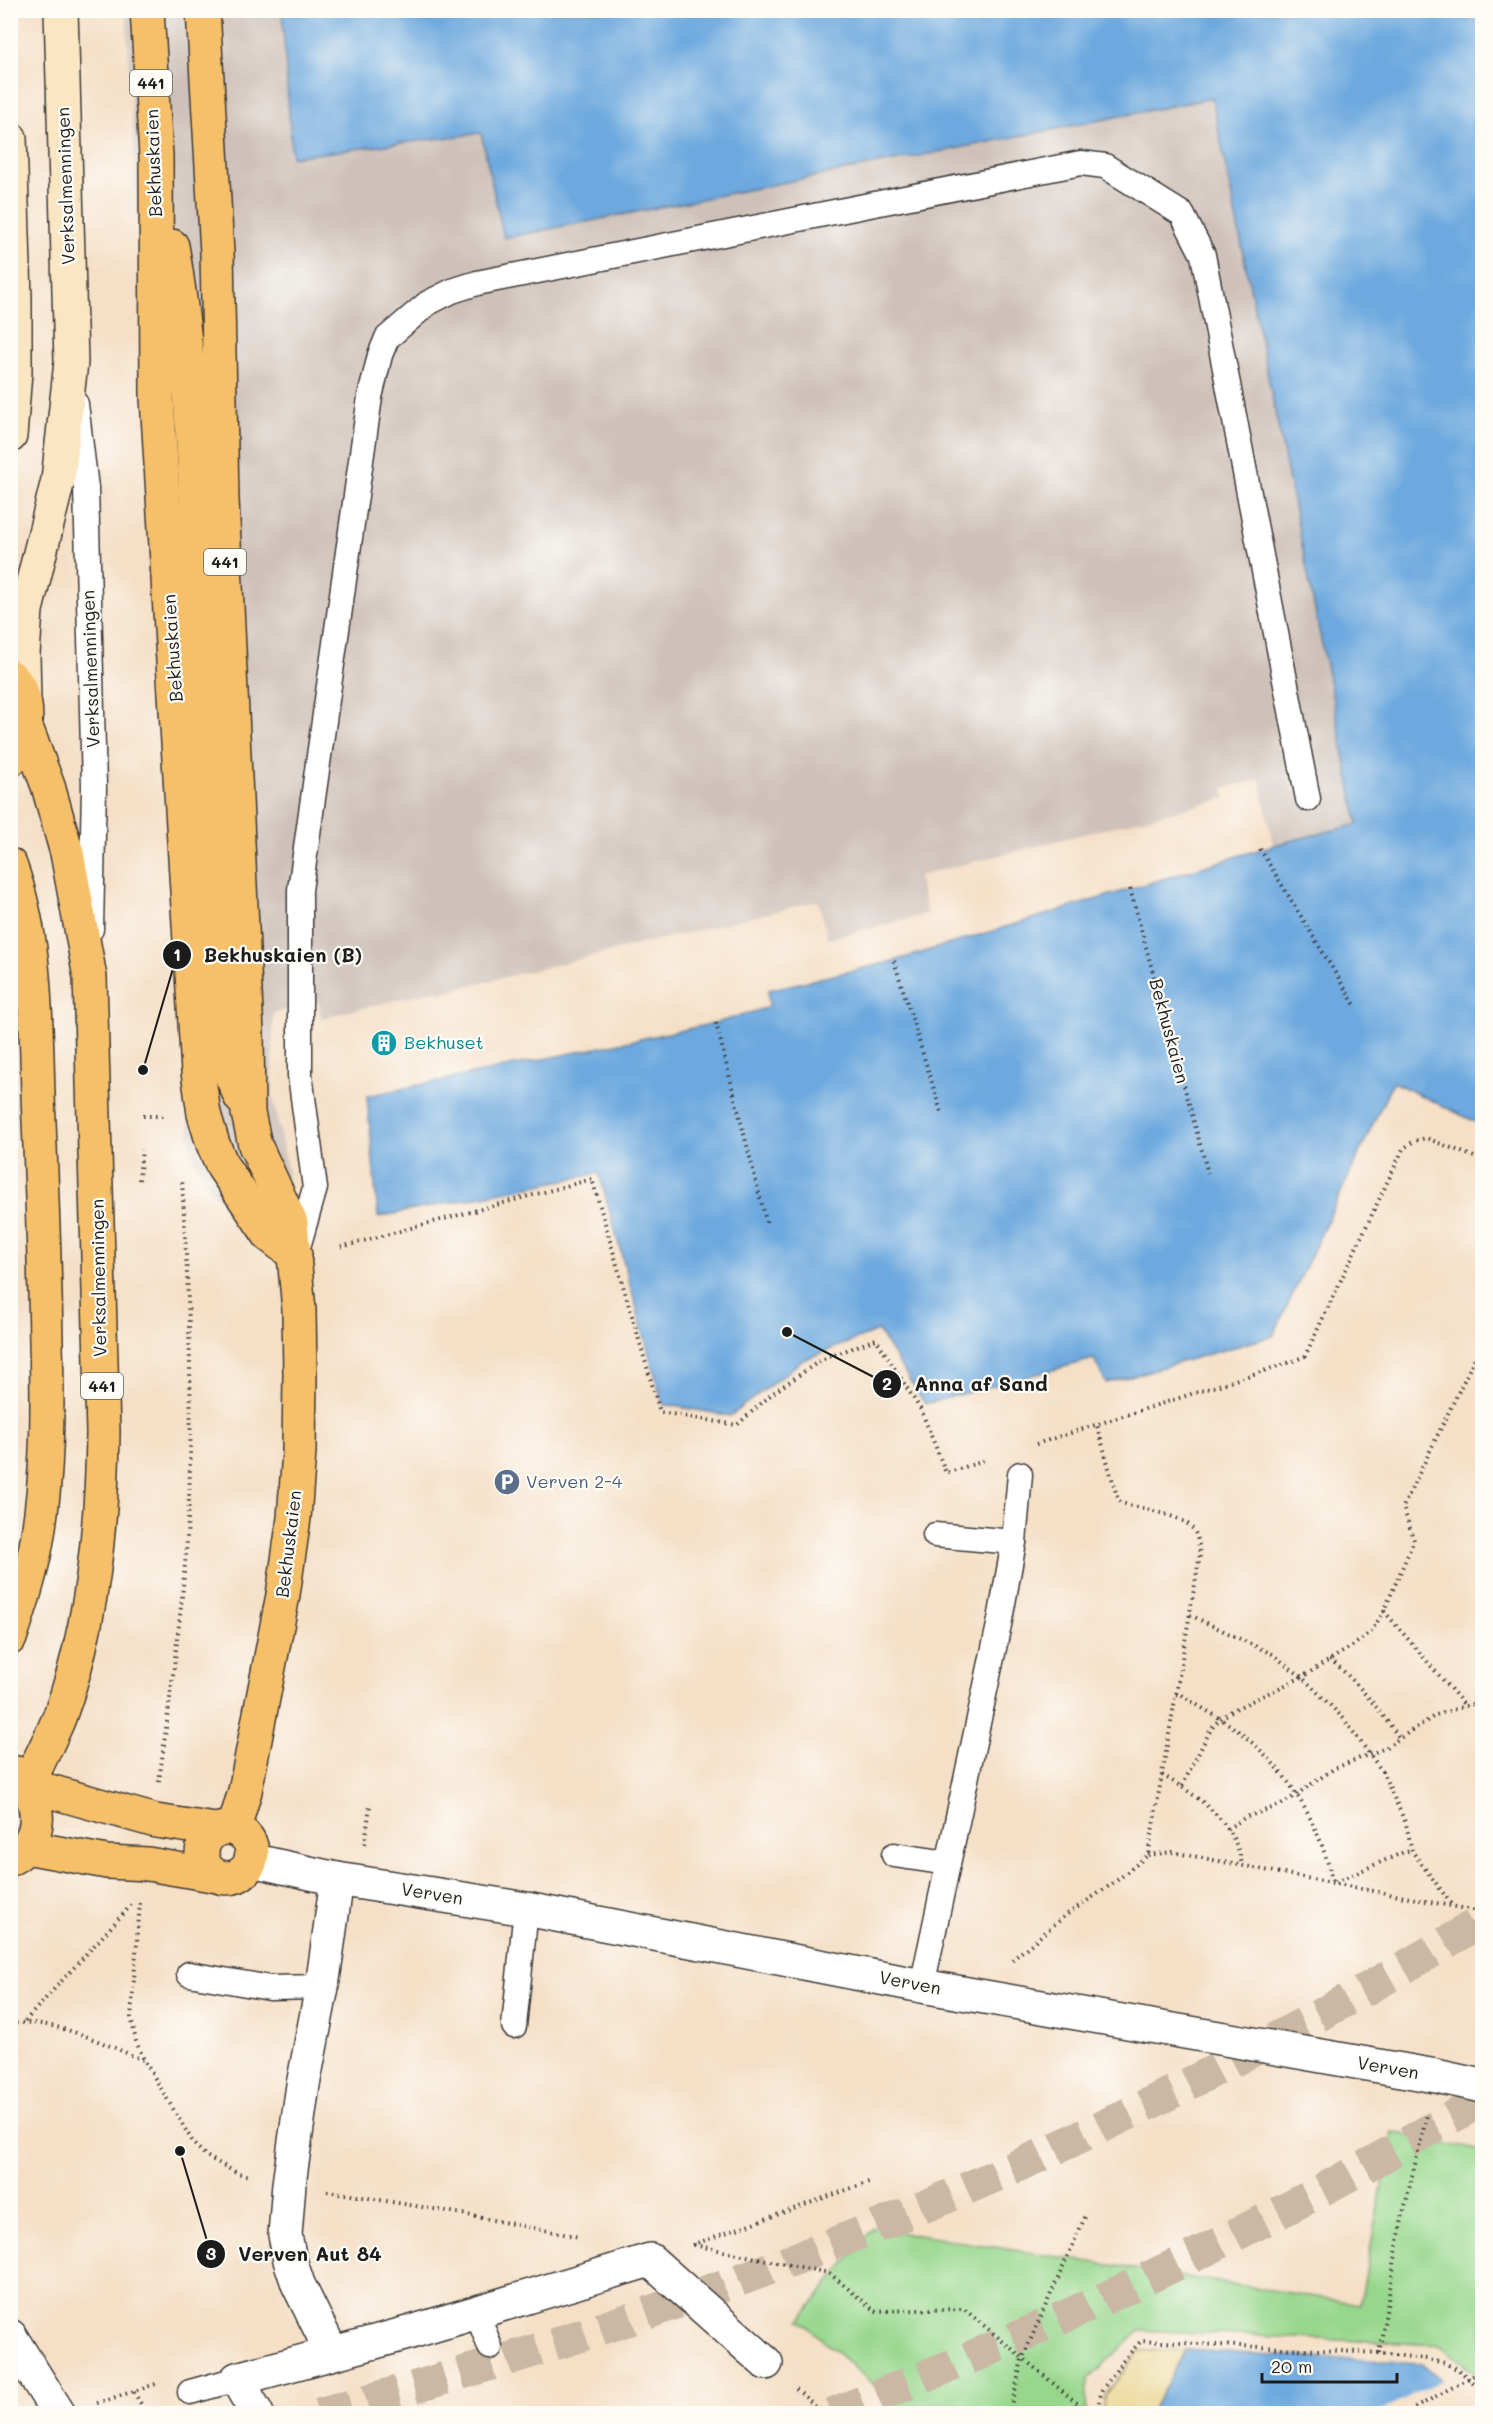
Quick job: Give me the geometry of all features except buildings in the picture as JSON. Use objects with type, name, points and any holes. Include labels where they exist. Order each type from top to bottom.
[{"type":"main road","name":"Verksalmenningen","points":[[19,1777],[59,1717],[79,1647],[96,1551],[102,1488],[103,1432],[90,977],[67,853],[20,701],[26,610],[58,480],[71,362],[61,10]]},
{"type":"main road","name":"Bekhuskaien","points":[[147,10],[156,156],[157,398],[198,1072],[204,1114],[223,1167],[270,1236],[295,1255]]},
{"type":"main road","name":"Bekhuskaien","points":[[203,10],[216,253],[222,499],[246,1023],[248,1113],[255,1145],[291,1223],[295,1255],[300,1374],[294,1518],[284,1595],[245,1791],[225,1829]]},
{"type":"main road","points":[[10,138],[15,372],[10,436]]},
{"type":"main road","points":[[156,156],[183,310],[191,411],[205,749],[224,1059],[248,1113]]},
{"type":"main road","points":[[10,760],[19,748],[20,701]]},
{"type":"main road","points":[[10,865],[20,890],[29,934],[34,991],[45,1267],[47,1394],[45,1465],[37,1537],[24,1598],[10,1638]]},
{"type":"main road","points":[[18,1853],[148,1864],[232,1879],[244,1873],[251,1860],[252,1850],[247,1837],[225,1829],[156,1821],[19,1777]]},
{"type":"main road","points":[[18,1853],[34,1833],[38,1816],[35,1800],[19,1777]]},
{"type":"main road","points":[[212,1875],[203,1863],[202,1850],[204,1843],[225,1829]]},
{"type":"street","name":"Verven","points":[[251,1860],[337,1879],[526,1909],[922,1986],[1482,2086]]},
{"type":"street","points":[[332,2353],[298,2284],[285,2235],[289,2184],[300,2107],[322,1987],[337,1879]]},
{"type":"street","points":[[256,2414],[237,2379],[477,2313],[650,2260],[766,2363]]},
{"type":"street","points":[[10,2336],[74,2410]]},
{"type":"lane","name":"Bekhuskaien","points":[[295,1255],[315,1188],[300,1075],[300,890],[370,397],[380,355],[387,338],[428,303],[452,291],[477,283],[1081,163],[1105,166],[1182,214],[1203,255],[1308,799]]},
{"type":"lane","name":"Verksalmenningen","points":[[71,362],[86,488],[94,786],[90,977]]},
{"type":"lane","points":[[922,1986],[1014,1542],[1020,1474]]},
{"type":"lane","points":[[935,1534],[1014,1542]]},
{"type":"lane","points":[[894,1855],[948,1863]]},
{"type":"lane","points":[[514,2026],[526,1909]]},
{"type":"lane","points":[[189,1974],[270,1988],[322,1987]]},
{"type":"lane","points":[[477,2313],[490,2347]]},
{"type":"lane","points":[[190,2392],[237,2379]]},
{"type":"path","points":[[1260,849],[1356,1007]]},
{"type":"path","name":"Bekhuskaien","points":[[1130,889],[1208,1173]]},
{"type":"path","points":[[894,961],[942,1115]]},
{"type":"path","points":[[716,1023],[767,1225]]},
{"type":"path","points":[[143,1116],[168,1115]]},
{"type":"path","points":[[341,1246],[592,1179],[660,1412],[738,1425],[773,1393],[821,1360],[876,1339],[921,1410],[946,1473],[1281,1366],[1305,1356],[1403,1149],[1414,1141],[1426,1138],[1482,1160]]},
{"type":"path","points":[[1182,1786],[1211,1729],[1220,1719],[1233,1710],[1302,1677],[1371,1632],[1384,1611],[1414,1540],[1403,1507],[1482,1343]]},
{"type":"path","points":[[1097,1425],[1118,1500],[1184,1521],[1193,1529],[1198,1540],[1200,1555],[1148,1855]]},
{"type":"path","points":[[1013,1451],[1020,1474]]},
{"type":"path","points":[[1384,1611],[1466,1707]]},
{"type":"path","points":[[1190,1615],[1272,1654],[1302,1677],[1343,1718],[1392,1788],[1406,1824],[1412,1851],[1452,1905]]},
{"type":"path","points":[[1330,1659],[1354,1680],[1400,1739]]},
{"type":"path","points":[[1176,1694],[1182,1695],[1220,1719],[1269,1758],[1298,1794],[1317,1832],[1333,1882]]},
{"type":"path","points":[[1227,1829],[1246,1817],[1281,1805],[1335,1768],[1400,1739],[1436,1715],[1482,1701]]},
{"type":"path","points":[[1162,1774],[1203,1800],[1215,1812],[1239,1850],[1242,1865]]},
{"type":"path","points":[[365,1844],[370,1804]]},
{"type":"path","points":[[1333,1882],[1404,1852],[1412,1851]]},
{"type":"path","points":[[1006,1964],[1066,1915],[1115,1882],[1148,1855],[1172,1852],[1482,1912]]},
{"type":"path","points":[[25,2021],[91,1952],[142,1893]]},
{"type":"path","points":[[10,2024],[25,2021],[58,2028],[144,2060]]},
{"type":"path","points":[[1379,2353],[1402,2218],[1436,2076]]},
{"type":"path","points":[[650,2260],[869,2182]]},
{"type":"path","points":[[1010,2414],[1022,2359],[1086,2216]]},
{"type":"path","points":[[694,2245],[829,2273],[875,2310],[964,2308],[1090,2414]]},
{"type":"path","points":[[1096,2414],[1102,2390],[1122,2362],[1142,2341],[1379,2353],[1445,2363],[1461,2372],[1482,2390]]},
{"type":"path","points":[[1404,2414],[1482,2371]]},
{"type":"path","points":[[74,2410],[158,2384]]},
{"type":"path","points":[[134,2391],[147,2414]]},
{"type":"shaded area","points":[[126,11],[282,11],[292,157],[481,132],[505,238],[1212,98],[1358,824],[1273,845],[1260,780],[1224,788],[1226,798],[918,876],[927,914],[828,939],[818,901],[439,993],[438,990],[321,1018],[319,1002],[273,1013],[273,1098],[288,1174],[263,1246],[212,1192],[195,1162],[190,1145]]},
{"type":"green space","points":[[1392,2132],[1482,2151],[1482,2379],[1440,2345],[1140,2330],[1088,2379],[1086,2413],[906,2413],[800,2320],[873,2228],[1360,2304]]},
{"type":"sand","points":[[1186,2350],[1150,2413],[1103,2414],[1105,2396],[1139,2351]]},
{"type":"water","points":[[282,11],[1482,11],[1482,1125],[1393,1082],[1273,1336],[1106,1383],[1094,1359],[925,1404],[878,1331],[803,1360],[730,1416],[663,1404],[599,1173],[378,1217],[367,1096],[716,1023],[769,1007],[768,990],[894,961],[1274,845],[1358,824],[1212,98],[504,238],[481,133],[292,157]]},
{"type":"water","points":[[1186,2350],[1420,2363],[1482,2410],[1482,2414],[1150,2414]]},
{"type":"pier","points":[[1445,2378],[1482,2407],[1482,2413],[1377,2413]]},
{"type":"tunnel","points":[[319,2414],[553,2345],[668,2306],[895,2219],[1118,2119],[1227,2064],[1388,1977],[1482,1920]]},
{"type":"tunnel","points":[[832,2414],[988,2350],[1142,2281],[1304,2200],[1482,2100]]},
{"type":"place","name":"Bekhuset","points":[[384,1043]]},
{"type":"place","name":"Bekhuskaien (B)","points":[[143,1070]]},
{"type":"place","name":"Anna af Sand","points":[[787,1332]]},
{"type":"place","name":"Verven 2-4","points":[[507,1482]]},
{"type":"place","name":"Verven Aut 84","points":[[180,2151]]}]
